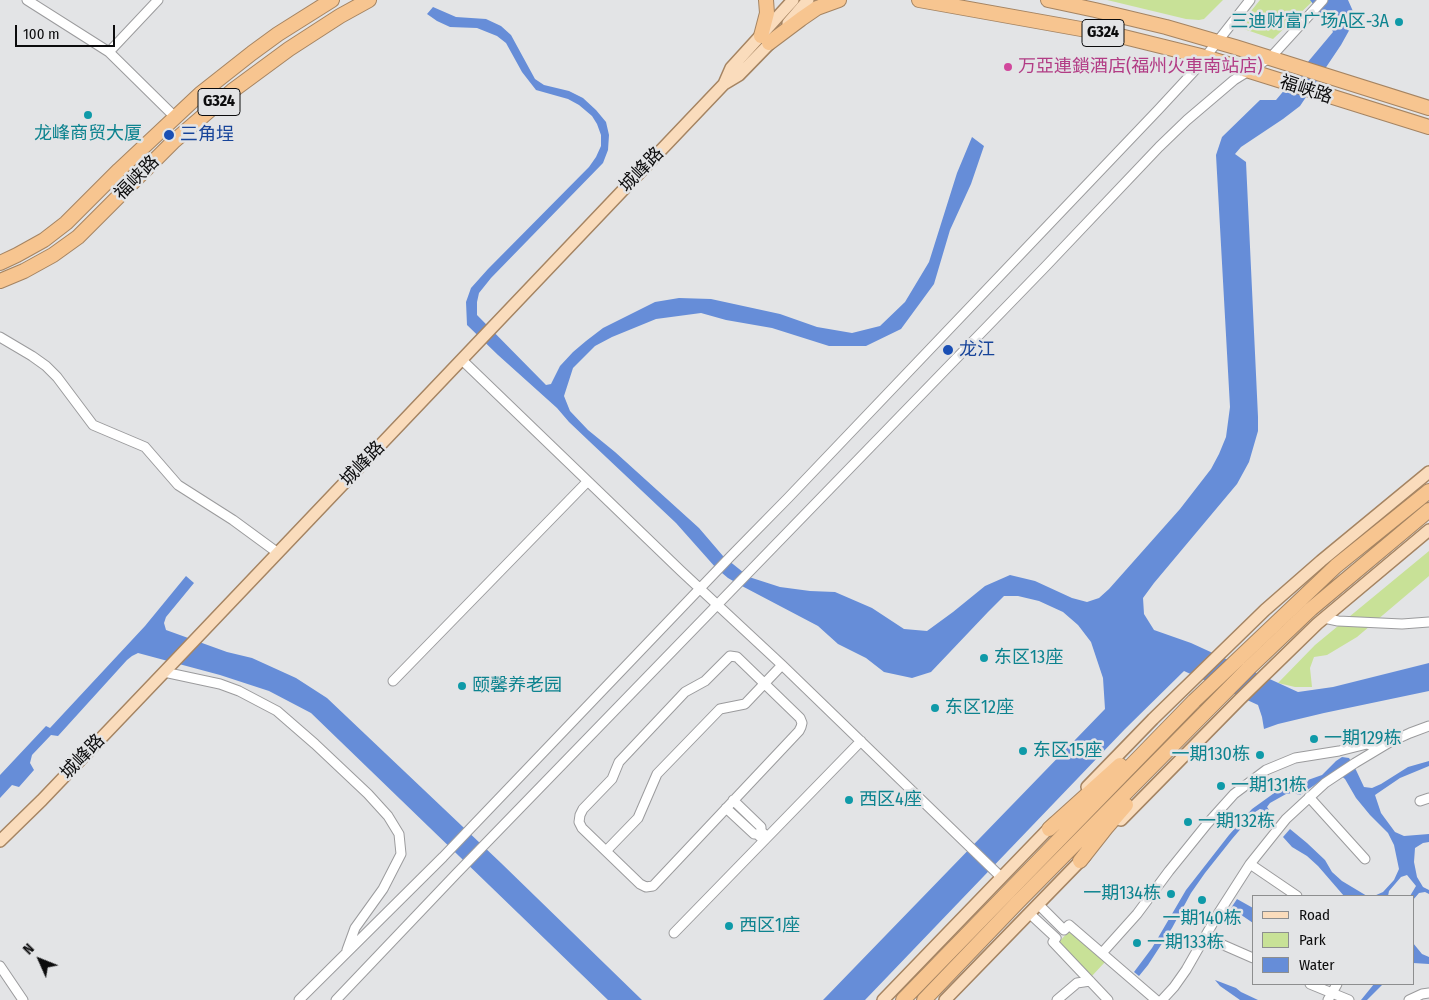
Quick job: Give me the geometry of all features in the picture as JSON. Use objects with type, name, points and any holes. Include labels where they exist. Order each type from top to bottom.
[{"type":"highway","name":"福峡路","points":[[0,263],[44,240],[66,223],[175,116],[206,89],[278,34],[332,0]]},
{"type":"highway","name":"福峡路","points":[[0,281],[24,271],[53,255],[78,237],[173,142],[232,91],[289,49],[340,16],[369,0]]},
{"type":"highway","points":[[765,40],[766,0]]},
{"type":"highway","points":[[765,40],[817,8],[838,0]]},
{"type":"highway","name":"福峡路","points":[[919,0],[1120,36],[1205,57],[1283,83],[1429,127]]},
{"type":"highway","name":"福峡路","points":[[1048,0],[1148,23],[1271,57],[1429,108]]},
{"type":"highway","points":[[903,1000],[1203,692],[1336,566],[1429,491]]},
{"type":"highway","points":[[924,1000],[1249,668],[1317,604],[1429,510]]},
{"type":"highway","points":[[1080,861],[1106,828],[1226,692]]},
{"type":"highway","points":[[1049,829],[1157,729],[1190,705]]},
{"type":"main road","name":"城峰路","points":[[782,22],[793,0]]},
{"type":"main road","name":"城峰路","points":[[0,842],[196,639],[724,84],[731,68],[765,40],[782,22],[808,0]]},
{"type":"main road","points":[[883,1000],[1049,829],[1102,771],[1218,654],[1321,561],[1429,472]]},
{"type":"main road","points":[[945,1000],[1240,699],[1324,618],[1429,530]]},
{"type":"street","points":[[108,52],[158,0]]},
{"type":"street","points":[[299,1000],[443,857],[1131,139],[1196,69],[1250,0]]},
{"type":"street","points":[[336,1000],[1159,148],[1187,120],[1234,80],[1271,57],[1323,0]]},
{"type":"street","points":[[30,1],[108,52],[175,116]]},
{"type":"street","points":[[0,337],[46,366],[57,377],[93,425],[145,447],[178,485],[233,520],[278,553]]},
{"type":"street","points":[[462,360],[1001,877]]},
{"type":"street","points":[[393,681],[588,482]]},
{"type":"street","points":[[1324,618],[1338,621],[1402,624],[1429,622]]},
{"type":"street","points":[[730,656],[738,657],[802,722],[799,731],[733,800],[653,886],[646,887],[640,884],[582,828],[579,822],[583,809],[612,778],[619,762],[685,692],[704,681],[730,656]]},
{"type":"street","points":[[606,851],[638,818],[658,774],[720,709],[745,704],[782,665]]},
{"type":"street","points":[[167,669],[239,691],[277,711],[368,794],[388,816],[399,834],[401,854],[383,888],[355,928],[346,953]]},
{"type":"street","points":[[1162,1000],[1186,970],[1218,914],[1250,864],[1286,819],[1337,774],[1379,748],[1410,732],[1429,726]]},
{"type":"street","points":[[674,934],[861,741]]},
{"type":"street","points":[[1102,953],[1137,914],[1168,871],[1207,824],[1234,794],[1266,770],[1295,758],[1339,751],[1367,744],[1379,748]]},
{"type":"street","points":[[1309,797],[1365,859]]},
{"type":"street","points":[[733,800],[761,827],[766,838]]},
{"type":"street","points":[[726,808],[754,834],[766,838]]},
{"type":"street","points":[[1250,864],[1295,895]]},
{"type":"street","points":[[1038,904],[1064,930],[1069,925],[1156,1000]]},
{"type":"street","points":[[1029,914],[1056,938],[1053,942],[1108,1000]]},
{"type":"street","points":[[1205,937],[1252,958]]},
{"type":"street","points":[[0,966],[23,1000]]},
{"type":"street","points":[[1057,1000],[1077,983],[1090,981]]},
{"type":"street","points":[[1312,985],[1330,997],[1349,1000]]},
{"type":"street","points":[[1330,997],[1336,985]]},
{"type":"street","points":[[1409,1000],[1429,993]]},
{"type":"green space","points":[[1107,0],[1223,0],[1204,19],[1199,20],[1186,19]]},
{"type":"green space","points":[[1260,0],[1314,0],[1273,39],[1238,27]]},
{"type":"green space","points":[[1429,551],[1429,576],[1357,637],[1327,655],[1314,657],[1310,668],[1312,687],[1295,687],[1278,683],[1315,645]]},
{"type":"green space","points":[[1070,930],[1105,962],[1091,977],[1058,943]]},
{"type":"water","points":[[1310,0],[1348,0],[1356,18],[1341,45],[1300,106],[1241,147],[1235,154],[1246,162],[1258,431],[1249,462],[1237,484],[1143,598],[1144,614],[1154,630],[1191,643],[1298,692],[1333,687],[1429,663],[1429,691],[1324,713],[1264,729],[1258,705],[1184,671],[1125,729],[865,1000],[823,1000],[1105,709],[1103,678],[1091,642],[1078,625],[1063,612],[1039,601],[1018,596],[1004,596],[931,672],[912,678],[884,672],[866,658],[838,644],[818,626],[740,585],[716,568],[676,523],[569,422],[557,408],[467,325],[466,302],[471,288],[589,167],[601,146],[601,135],[592,116],[579,105],[568,99],[536,90],[522,72],[506,43],[497,36],[477,28],[450,27],[427,14],[433,7],[456,17],[486,19],[501,26],[511,35],[535,79],[544,85],[569,91],[583,98],[606,122],[609,135],[608,150],[603,163],[491,278],[479,293],[477,315],[546,385],[551,384],[560,366],[573,352],[603,328],[655,302],[679,298],[711,299],[780,314],[817,327],[852,333],[880,326],[905,302],[929,262],[957,173],[972,137],[984,146],[971,184],[950,230],[934,284],[901,329],[866,346],[829,346],[772,328],[726,320],[701,313],[656,319],[595,346],[573,368],[564,396],[570,411],[588,430],[699,528],[723,556],[749,577],[780,587],[835,592],[872,608],[904,629],[927,631],[985,586],[1010,575],[1035,581],[1072,598],[1087,602],[1099,598],[1180,509],[1211,469],[1226,437],[1230,407],[1216,155],[1222,137],[1260,100],[1276,100],[1333,32]]},
{"type":"water","points":[[186,576],[194,583],[166,617],[164,623],[166,630],[227,652],[252,658],[296,678],[327,698],[642,1000],[608,1000],[311,713],[269,691],[220,675],[138,653],[132,656],[58,736],[51,735],[32,755],[30,763],[34,770],[19,787],[12,785],[0,798],[0,775],[46,726],[50,728],[145,626]]},
{"type":"water","points":[[1342,757],[1349,758],[1364,787],[1372,788],[1408,767],[1429,761],[1429,766],[1400,778],[1375,795],[1381,813],[1395,832],[1404,836],[1429,834],[1429,842],[1415,848],[1414,862],[1417,877],[1423,887],[1429,890],[1429,894],[1425,892],[1419,893],[1414,899],[1414,895],[1411,895],[1416,886],[1407,875],[1401,877],[1389,891],[1388,895],[1376,895],[1383,892],[1394,880],[1399,869],[1394,845],[1388,833],[1356,798],[1345,779],[1335,771],[1300,795],[1286,794],[1270,803],[1267,807],[1274,817],[1272,820],[1260,809],[1255,812],[1191,893],[1172,928],[1148,965],[1139,976],[1134,972],[1152,948],[1186,890],[1252,809],[1277,791],[1322,775]]},
{"type":"water","points":[[1290,829],[1325,860],[1332,872],[1342,881],[1365,895],[1343,895],[1318,866],[1307,856],[1292,847],[1283,837]]},
{"type":"water","points":[[1237,899],[1252,907],[1252,922],[1231,908]]},
{"type":"water","points":[[1414,944],[1422,954],[1429,957],[1429,964],[1414,963]]},
{"type":"water","points":[[1215,980],[1236,988],[1258,1000],[1240,1000],[1220,986]]},
{"type":"water","points":[[1373,985],[1382,985],[1367,1000],[1361,1000]]},
{"type":"place","name":"三迪财富广场A区-3A","points":[[1399,22]]},
{"type":"place","name":"万亞連鎖酒店(福州火車南站店)","points":[[1008,67]]},
{"type":"place","name":"龙峰商贸大厦","points":[[88,115]]},
{"type":"place","name":"三角埕","points":[[169,135]]},
{"type":"place","name":"龙江","points":[[948,350]]},
{"type":"place","name":"东区13座","points":[[984,658]]},
{"type":"place","name":"颐馨养老园","points":[[462,686]]},
{"type":"place","name":"东区12座","points":[[935,708]]},
{"type":"place","name":"一期129栋","points":[[1314,739]]},
{"type":"place","name":"东区15座","points":[[1023,751]]},
{"type":"place","name":"一期130栋","points":[[1260,755]]},
{"type":"place","name":"一期131栋","points":[[1221,786]]},
{"type":"place","name":"西区4座","points":[[849,800]]},
{"type":"place","name":"一期132栋","points":[[1188,822]]},
{"type":"place","name":"一期134栋","points":[[1171,894]]},
{"type":"place","name":"一期140栋","points":[[1202,900]]},
{"type":"place","name":"西区1座","points":[[729,926]]},
{"type":"place","name":"一期133栋","points":[[1137,943]]}]
